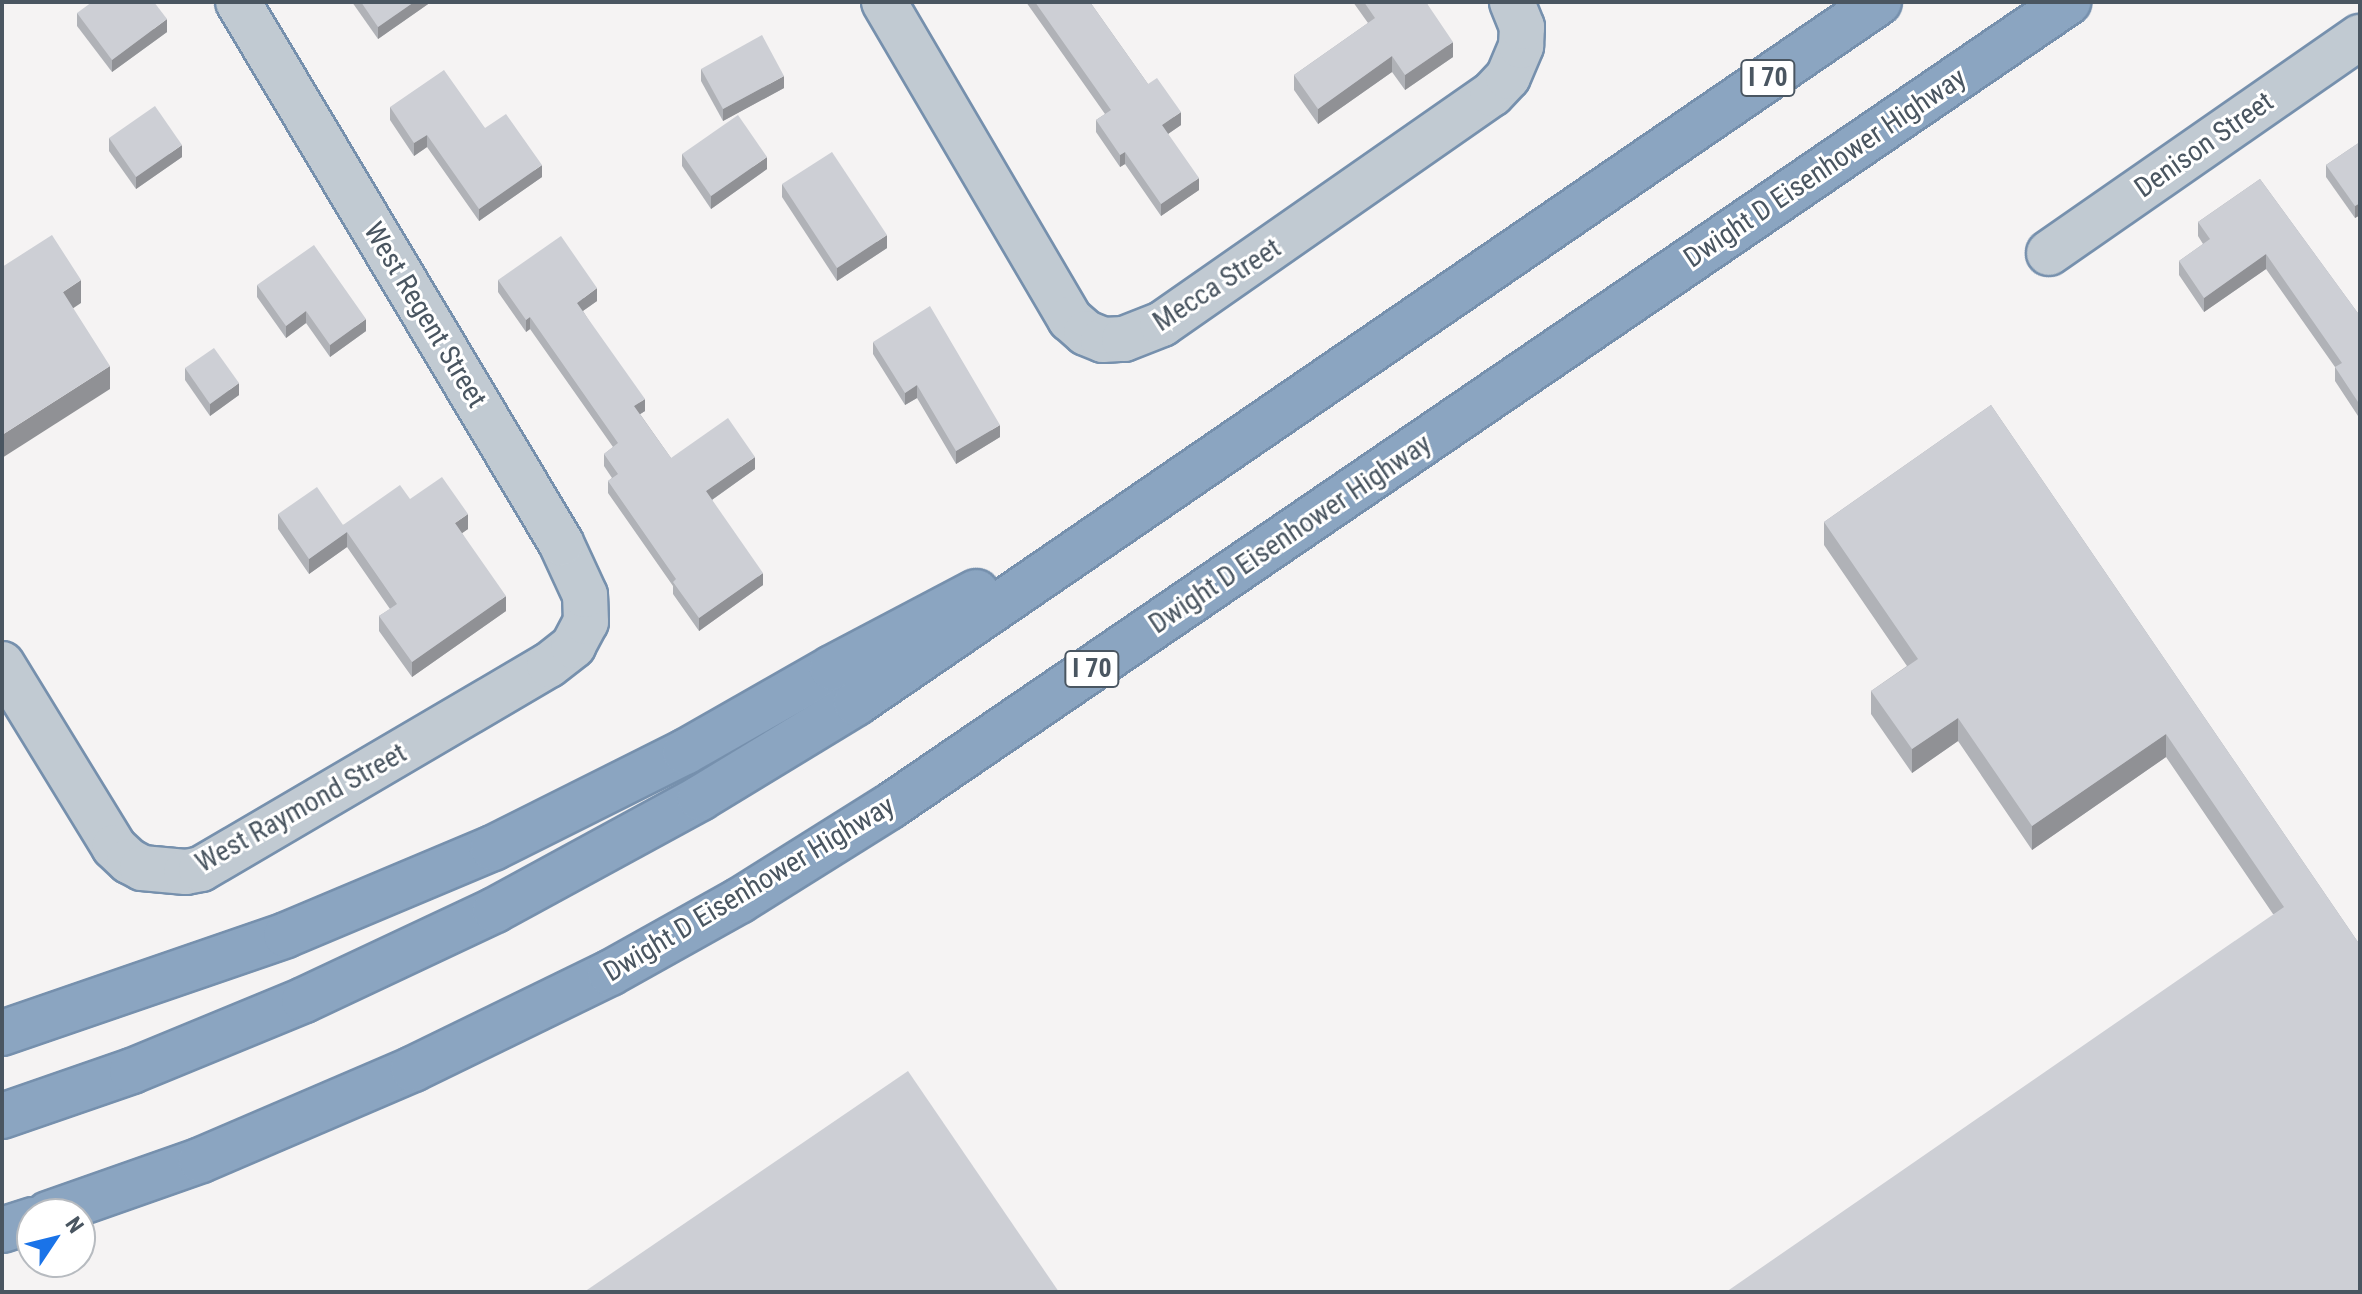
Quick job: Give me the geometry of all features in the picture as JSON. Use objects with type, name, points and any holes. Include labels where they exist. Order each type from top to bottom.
[{"type":"highway","name":"I 70","points":[[2,1116],[132,1071],[304,1000],[495,910],[601,854],[856,703],[1879,2]]},
{"type":"highway","name":"Dwight D Eisenhower Highway","points":[[93,1198],[201,1160],[413,1069],[597,980],[739,901],[889,807],[2068,2]]},
{"type":"highway","points":[[2,1033],[286,935],[493,848],[685,752],[832,668],[1159,496]]},
{"type":"street","name":"West Regent Street","points":[[238,2],[561,543],[585,595],[586,622],[580,635]]},
{"type":"street","name":"Mecca Street","points":[[884,2],[1070,319],[1086,333],[1103,340],[1124,339],[1162,324],[1468,113],[1508,77],[1521,46],[1522,27],[1512,2]]},
{"type":"street","name":"Denison Street","points":[[2049,253],[2360,37]]},
{"type":"street","name":"West Raymond Street","points":[[2,664],[114,847],[142,868],[186,872],[201,869],[549,665],[565,655],[580,635]]},
{"type":"building","points":[[92,2],[154,2],[167,19],[112,60],[77,13]]},
{"type":"building","points":[[361,2],[414,2],[378,27]]},
{"type":"building","points":[[1035,2],[1090,2],[1148,84],[1157,78],[1181,112],[1162,125],[1199,178],[1161,204],[1125,152],[1120,155],[1096,120],[1111,110]]},
{"type":"building","points":[[1364,2],[1426,2],[1453,42],[1405,75],[1392,56],[1318,109],[1294,75],[1375,18]]},
{"type":"building","points":[[762,35],[784,76],[723,109],[701,69]]},
{"type":"building","points":[[444,70],[485,128],[506,114],[542,165],[479,209],[427,135],[414,143],[390,107]]},
{"type":"building","points":[[155,106],[182,145],[136,177],[109,138]]},
{"type":"building","points":[[738,115],[767,157],[711,196],[682,154]]},
{"type":"building","points":[[2360,142],[2360,203],[2355,206],[2326,165]]},
{"type":"building","points":[[832,152],[887,235],[837,268],[782,184]]},
{"type":"building","points":[[2260,179],[2360,316],[2360,405],[2335,367],[2342,363],[2266,254],[2204,298],[2179,261],[2210,239],[2198,222]]},
{"type":"building","points":[[52,235],[81,280],[63,292],[110,366],[2,435],[2,267]]},
{"type":"building","points":[[561,236],[597,288],[577,303],[645,399],[634,406],[671,458],[728,418],[755,457],[706,491],[763,573],[699,618],[673,582],[676,579],[608,481],[618,474],[604,454],[618,443],[530,317],[526,320],[498,280]]},
{"type":"building","points":[[314,245],[366,319],[330,345],[306,311],[286,326],[257,285]]},
{"type":"building","points":[[930,306],[1000,425],[956,451],[917,385],[905,393],[873,342]]},
{"type":"building","points":[[214,348],[239,383],[210,404],[185,368]]},
{"type":"building","points":[[1991,405],[2360,945],[2360,1292],[1726,1292],[2284,907],[2166,734],[2032,826],[1958,718],[1912,749],[1871,691],[1918,659],[1824,522]]},
{"type":"building","points":[[442,477],[468,514],[455,523],[506,596],[412,662],[379,616],[397,604],[347,532],[309,559],[278,514],[317,487],[343,525],[400,485],[410,499]]},
{"type":"building","points":[[908,1071],[1059,1292],[584,1292]]}]
